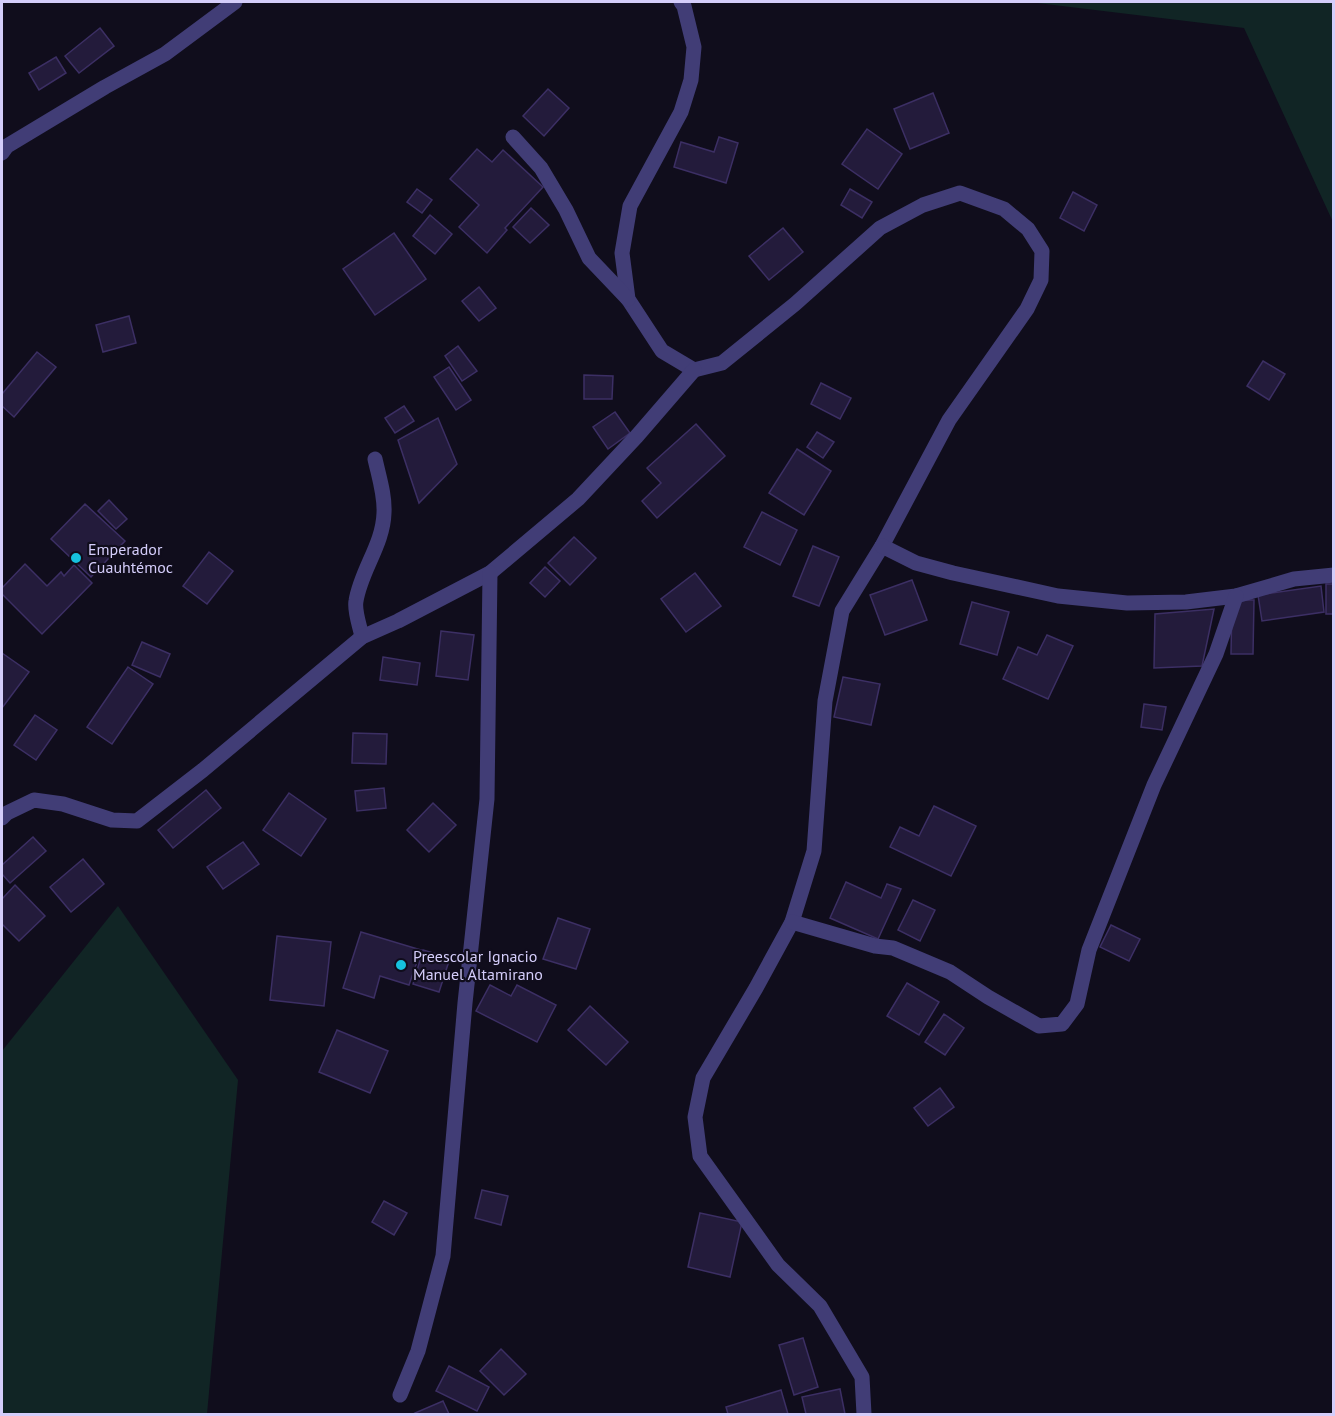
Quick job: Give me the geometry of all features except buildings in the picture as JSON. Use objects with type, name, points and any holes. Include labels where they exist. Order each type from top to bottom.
[{"type":"street","points":[[2,153],[7,146],[165,54],[235,2]]},
{"type":"street","points":[[628,299],[622,253],[630,206],[681,112],[691,80],[694,47],[687,3]]},
{"type":"street","points":[[513,137],[541,168],[566,210],[589,258],[628,299],[662,351],[694,370]]},
{"type":"street","points":[[2,818],[7,813],[34,800],[63,804],[112,820],[137,821],[203,770],[362,637],[490,573],[578,499],[694,370],[722,363],[795,304],[880,228],[923,205],[960,193],[1004,209],[1028,229],[1042,251],[1041,280],[1027,309],[949,420],[882,546],[842,610],[825,701],[814,851],[792,922],[703,1078],[695,1117],[700,1156],[778,1265],[820,1306],[862,1377],[864,1414]]},
{"type":"street","points":[[362,637],[355,602],[379,542],[384,514],[375,459]]},
{"type":"street","points":[[882,546],[916,563],[953,573],[1058,596],[1127,603],[1186,602],[1236,596],[1294,579],[1334,575]]},
{"type":"street","points":[[399,1395],[418,1351],[445,1245],[465,1003],[487,799],[490,573]]},
{"type":"street","points":[[792,922],[875,946],[893,948],[950,972],[988,997],[1040,1026],[1062,1024],[1077,1004],[1089,950],[1154,785],[1216,654],[1236,596]]},
{"type":"green space","points":[[1029,2],[1333,2],[1333,222],[1244,28]]},
{"type":"green space","points":[[118,906],[238,1080],[207,1414],[2,1414],[2,1051]]},
{"type":"place","name":"Emperador Cuauhtémoc","points":[[76,558]]},
{"type":"place","name":"Preescolar Ignacio Manuel Altamirano","points":[[401,965]]}]
